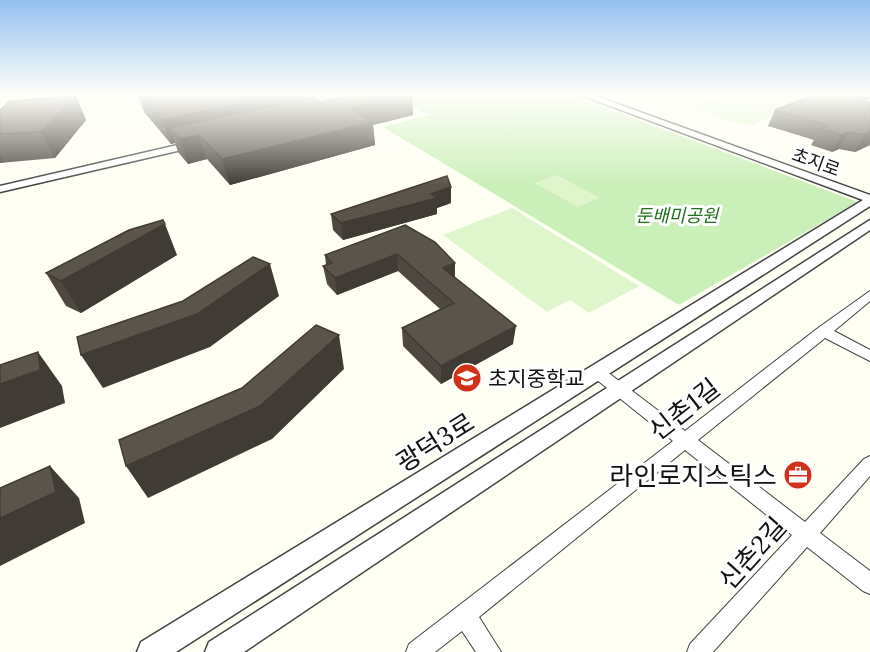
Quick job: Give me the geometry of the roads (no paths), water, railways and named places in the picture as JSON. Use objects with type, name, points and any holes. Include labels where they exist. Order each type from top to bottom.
[{"type":"street","name":"초지로","points":[[665,124],[870,200]]},
{"type":"street","name":"초지로","points":[[689,124],[870,188]]},
{"type":"street","points":[[0,189],[215,139]]},
{"type":"street","name":"광덕3로","points":[[152,652],[870,200]]},
{"type":"street","points":[[219,652],[870,224]]},
{"type":"street","name":"신촌1길","points":[[417,652],[870,295]]},
{"type":"street","points":[[823,331],[870,356]]},
{"type":"street","points":[[597,372],[870,584]]},
{"type":"street","name":"신촌2길","points":[[698,652],[870,464]]},
{"type":"street","points":[[464,615],[490,652]]},
{"type":"place","name":"초지중학교","points":[[467,378]]},
{"type":"place","name":"라인로지스틱스","points":[[798,475]]},
{"type":"park label","name":"둔배미공원","points":[[677,215]]}]
